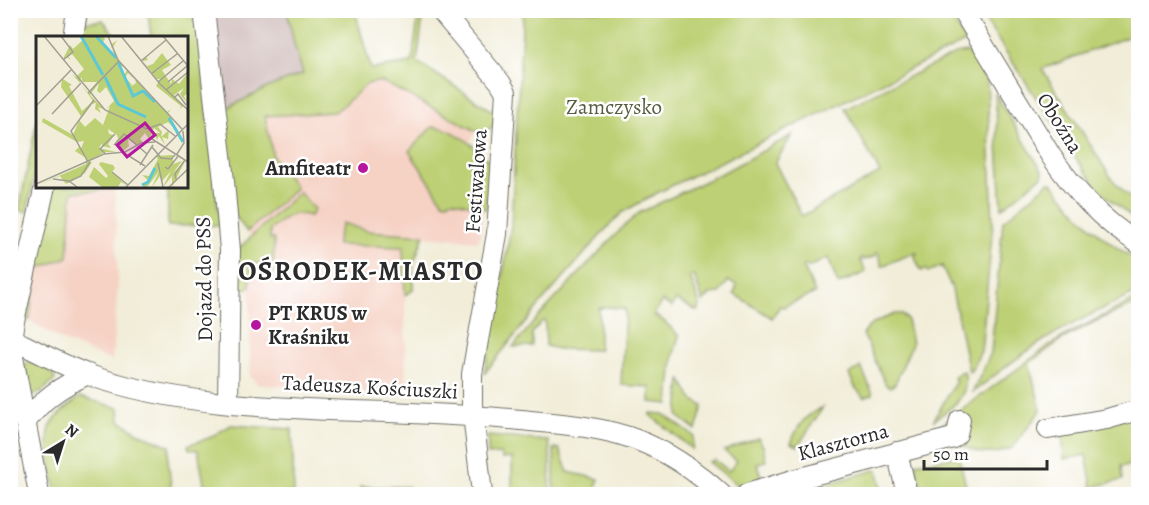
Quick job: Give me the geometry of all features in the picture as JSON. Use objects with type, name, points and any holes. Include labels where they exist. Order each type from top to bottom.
[{"type":"street","points":[[73,36],[77,10]]},
{"type":"street","name":"Dojazd do PSS","points":[[204,10],[230,250],[228,404]]},
{"type":"street","name":"Festiwalowa","points":[[440,10],[506,92],[497,234],[472,374],[473,416],[482,495]]},
{"type":"street","name":"Oboźna","points":[[962,10],[1067,179],[1100,214],[1120,232],[1138,243]]},
{"type":"street","points":[[39,495],[11,339],[45,188]]},
{"type":"street","name":"Tadeusza Kościuszki","points":[[11,339],[88,374],[166,395],[228,404],[473,416],[565,424],[612,432],[654,447],[675,459],[721,495]]},
{"type":"street","points":[[25,423],[44,400],[72,381],[88,374]]},
{"type":"street","points":[[1048,429],[1107,419],[1138,410]]},
{"type":"street","name":"Klasztorna","points":[[747,495],[897,452],[956,429]]},
{"type":"street","points":[[897,452],[907,495]]},
{"type":"shaded area","points":[[213,11],[287,11],[294,44],[304,74],[271,86],[223,110]]},
{"type":"shaded area","points":[[370,69],[476,131],[466,149],[484,171],[482,226],[479,241],[424,236],[413,265],[413,290],[405,295],[406,387],[398,387],[398,394],[331,389],[331,382],[323,381],[320,385],[314,384],[312,380],[304,380],[303,387],[258,385],[253,378],[250,378],[250,287],[238,249],[251,238],[234,214],[271,86]]},
{"type":"shaded area","points":[[115,190],[118,284],[112,361],[63,341],[29,320],[37,269],[68,257],[72,192]]},
{"type":"green space","points":[[85,10],[87,11],[85,22],[103,20],[116,36],[80,36]]},
{"type":"green space","points":[[424,10],[417,62],[496,113],[497,120],[493,126],[486,131],[476,131],[383,82],[367,84],[335,112],[265,116],[273,157],[296,188],[247,232],[234,214],[223,110],[271,86],[303,74],[287,11],[355,11],[371,69],[412,63],[419,11]]},
{"type":"green space","name":"Zamczysko","points":[[945,10],[951,15],[965,42],[657,193],[623,212],[541,303],[484,374],[511,225],[523,11]]},
{"type":"green space","points":[[181,11],[198,23],[220,225],[168,226],[168,188],[188,188],[188,36],[151,36],[148,13]]},
{"type":"green space","points":[[979,11],[1138,11],[1138,33],[1042,69],[1112,179],[1138,203],[1138,222],[1107,197],[1094,183]]},
{"type":"green space","points":[[967,52],[971,54],[987,80],[993,224],[981,351],[971,371],[969,372],[952,289],[942,266],[928,272],[926,269],[921,271],[914,255],[917,254],[916,252],[882,266],[878,252],[875,253],[876,256],[860,259],[866,272],[838,284],[828,258],[808,267],[803,266],[815,293],[783,307],[780,306],[772,318],[734,294],[737,285],[728,281],[720,293],[710,294],[703,302],[694,275],[690,276],[700,306],[697,311],[676,300],[672,307],[662,301],[654,315],[664,321],[679,336],[673,357],[669,404],[650,402],[650,387],[621,385],[625,309],[599,308],[599,350],[558,349],[546,346],[545,321],[542,321],[532,333],[532,346],[513,347],[539,316],[639,213],[726,171],[792,135],[775,163],[802,216],[880,173],[845,108],[955,54]]},
{"type":"green space","points":[[995,93],[1043,172],[1042,176],[1002,208]]},
{"type":"green space","points":[[36,125],[36,168],[27,212],[19,210]]},
{"type":"green space","points":[[433,127],[457,134],[491,164],[486,209],[453,200],[443,202],[409,151]]},
{"type":"green space","points":[[1049,182],[1102,236],[1138,260],[1138,292],[1051,336],[972,393],[991,353],[1003,221]]},
{"type":"green space","points":[[52,188],[168,188],[72,192],[68,257],[37,269],[29,320],[23,317]]},
{"type":"green space","points":[[299,192],[314,209],[310,216],[297,214],[288,216],[270,230],[270,239],[274,239],[273,276],[264,275],[264,263],[252,264],[250,286],[247,289],[238,287],[238,249]]},
{"type":"green space","points":[[342,223],[367,231],[424,235],[413,265],[413,290],[405,295],[403,247],[337,245]]},
{"type":"green space","points":[[1138,298],[1138,303],[1096,321],[1063,339],[1029,363],[1041,410],[1012,448],[996,453],[980,453],[965,447],[952,426],[947,430],[926,436],[1050,345]]},
{"type":"green space","points":[[901,314],[907,319],[912,344],[895,384],[890,387],[886,385],[863,334],[881,319]]},
{"type":"green space","points":[[28,362],[44,367],[54,376],[55,380],[34,395],[28,390],[24,367]]},
{"type":"green space","points":[[861,367],[873,394],[864,398],[855,387],[849,374]]},
{"type":"green space","points":[[964,371],[965,388],[962,395],[953,406],[933,421],[956,381],[954,378]]},
{"type":"green space","points":[[681,379],[692,399],[703,406],[696,430],[678,416]]},
{"type":"green space","points":[[80,397],[119,408],[120,421],[141,434],[170,446],[168,460],[172,494],[57,494],[49,458],[49,431],[64,409]]},
{"type":"green space","points":[[823,407],[798,446],[791,443],[803,421]]},
{"type":"green space","points":[[650,413],[663,414],[694,436],[692,449],[650,415]]},
{"type":"green space","points":[[1138,415],[1138,465],[1121,466],[1122,480],[1092,487],[1086,455],[1064,459],[1062,430]]},
{"type":"green space","points":[[231,425],[292,429],[294,494],[206,494],[198,450],[189,449],[188,445],[209,438]]},
{"type":"green space","points":[[488,436],[548,441],[550,494],[512,494],[512,458],[502,459],[501,454],[488,455]]},
{"type":"green space","points":[[758,438],[763,446],[766,461],[757,463],[762,479],[739,486],[709,462],[715,460],[729,471],[737,461],[724,451]]},
{"type":"green space","points":[[554,448],[559,449],[568,472],[599,479],[593,494],[554,494]]},
{"type":"green space","points":[[959,457],[968,494],[923,494],[915,463]]},
{"type":"green space","points":[[875,470],[878,472],[883,494],[806,494],[805,490]]},
{"type":"green space","points":[[360,487],[409,487],[409,494],[361,494]]},
{"type":"place","name":"Amfiteatr","points":[[363,168]]},
{"type":"place","name":"PT KRUS w Kraśniku","points":[[256,325]]},
{"type":"district","name":"OŚRODEK-MIASTO","points":[[361,271]]}]
